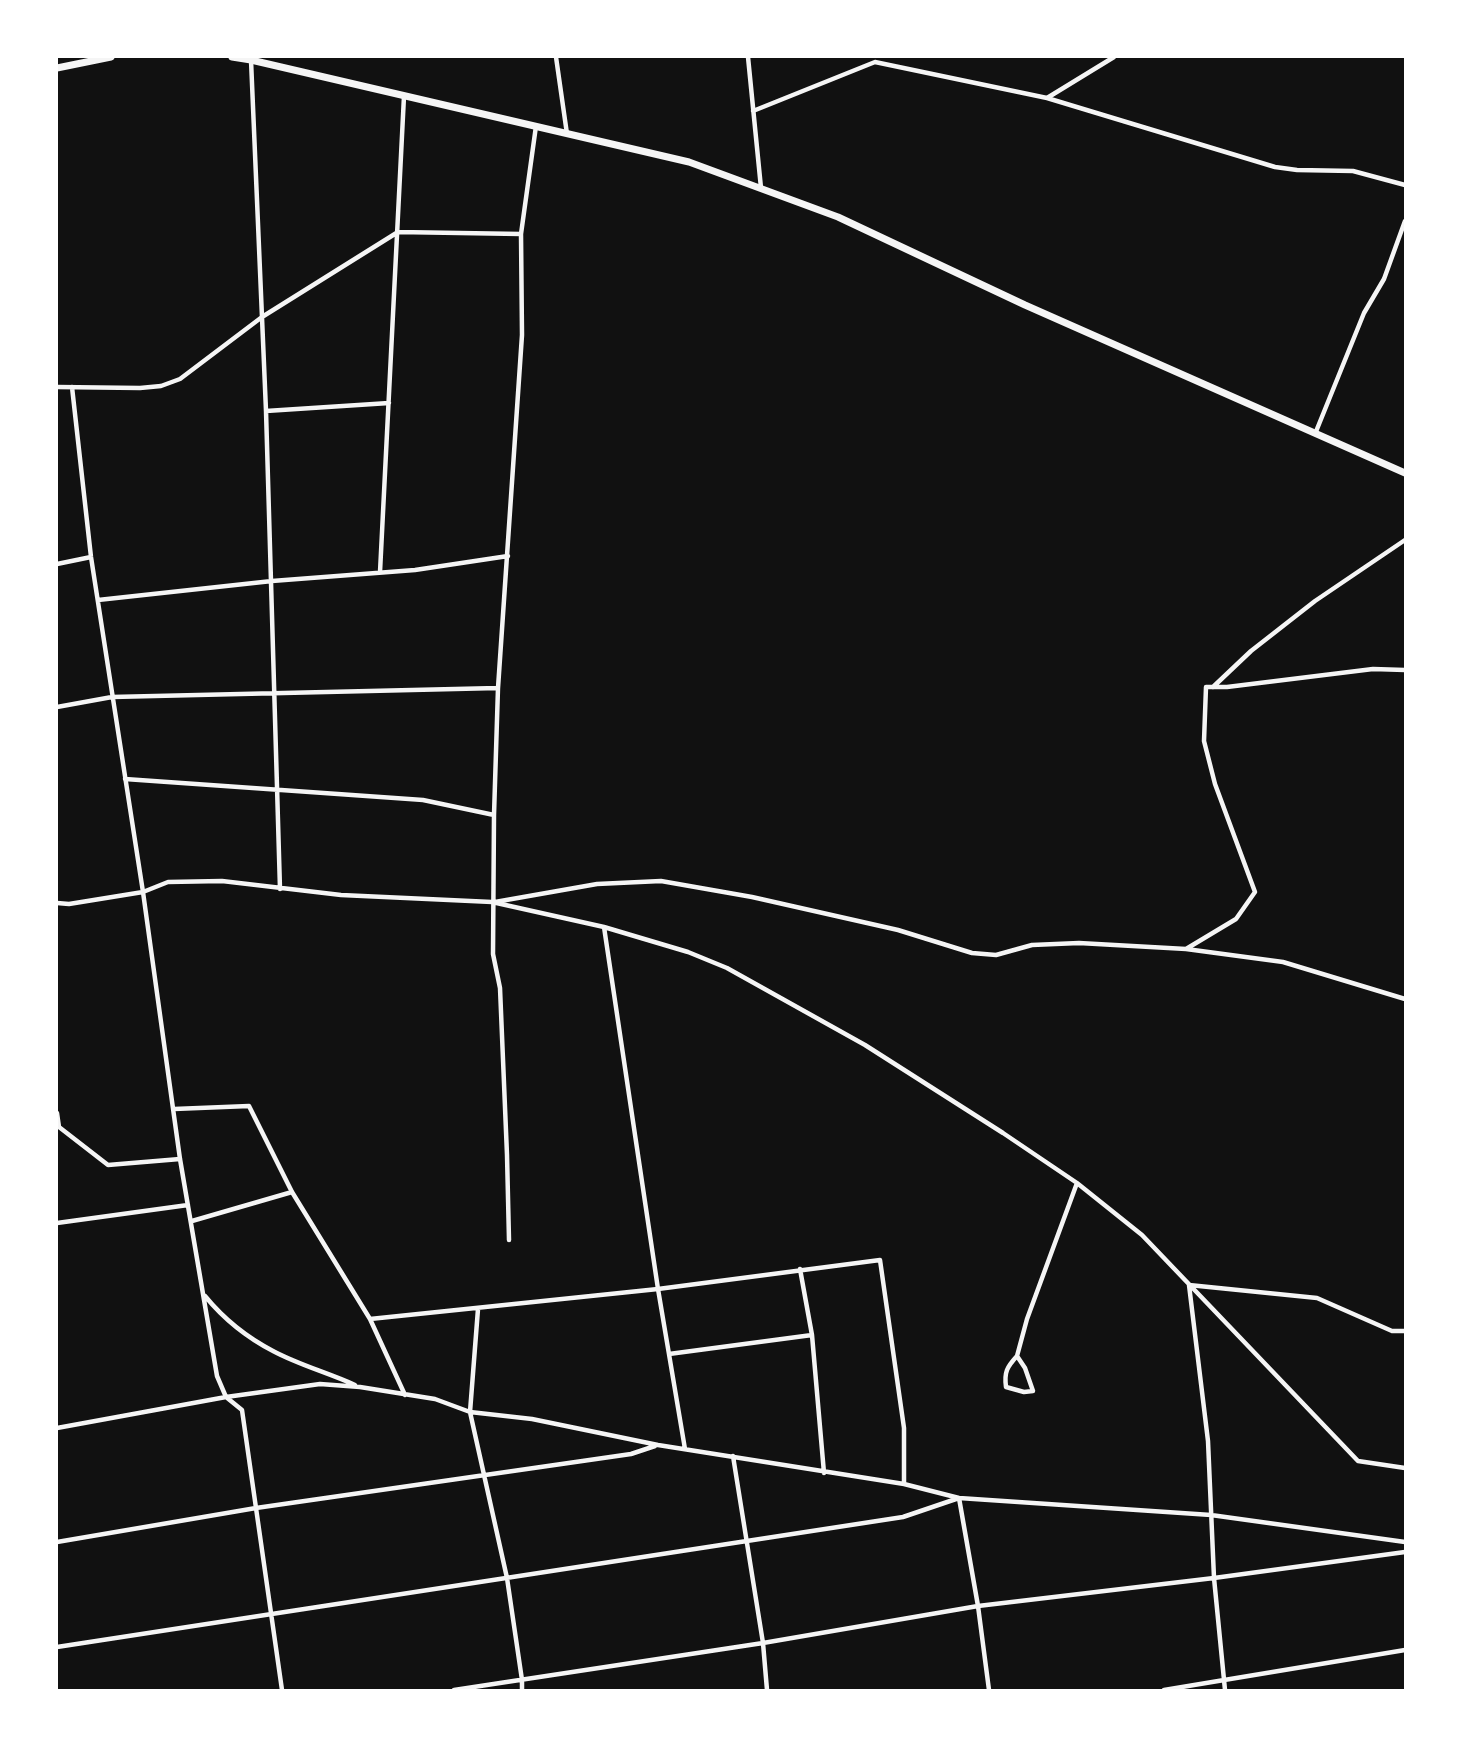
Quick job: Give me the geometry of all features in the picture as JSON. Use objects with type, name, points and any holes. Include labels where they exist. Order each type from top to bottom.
[{"type":"main road","points":[[57,68],[111,57]]},
{"type":"main road","points":[[232,57],[251,58],[689,162],[838,217],[1025,305],[1405,473]]},
{"type":"street","points":[[556,57],[567,134]]},
{"type":"street","points":[[748,57],[761,188]]},
{"type":"street","points":[[1047,98],[1114,57]]},
{"type":"street","points":[[251,58],[276,692],[280,889]]},
{"type":"street","points":[[753,111],[877,59],[1047,98],[1275,167],[1297,170],[1353,171],[1405,185]]},
{"type":"street","points":[[380,572],[404,96]]},
{"type":"street","points":[[509,1240],[500,988],[493,954],[494,815],[498,688],[522,335],[521,234],[536,126]]},
{"type":"street","points":[[1315,434],[1364,313],[1384,279],[1405,221]]},
{"type":"street","points":[[57,387],[140,388],[161,386],[180,379],[262,317],[398,232],[521,234]]},
{"type":"street","points":[[72,387],[91,557],[143,892],[180,1159],[217,1376],[226,1397],[242,1410],[282,1690]]},
{"type":"street","points":[[266,411],[389,403]]},
{"type":"street","points":[[1213,687],[1251,651],[1315,601],[1405,540]]},
{"type":"street","points":[[98,600],[272,581],[415,570],[508,556]]},
{"type":"street","points":[[57,564],[91,557]]},
{"type":"street","points":[[1186,949],[1236,919],[1254,892],[1215,784],[1204,741],[1206,687],[1373,669],[1405,670]]},
{"type":"street","points":[[57,707],[112,697],[498,688]]},
{"type":"street","points":[[125,779],[423,800],[494,815]]},
{"type":"street","points":[[57,903],[69,904],[143,892],[168,882],[222,881],[341,895],[492,902],[604,927],[688,952],[727,968],[882,1056],[1004,1133],[1077,1183],[1142,1235],[1358,1461],[1405,1468]]},
{"type":"street","points":[[492,902],[597,884],[661,881],[752,897],[898,930],[972,953],[996,955],[1032,945],[1079,943],[1186,949],[1283,962],[1405,999]]},
{"type":"street","points":[[604,927],[658,1289],[685,1449]]},
{"type":"street","points":[[174,1109],[249,1106],[292,1192],[370,1318],[405,1395]]},
{"type":"street","points":[[57,1113],[59,1127],[108,1165],[180,1159]]},
{"type":"street","points":[[1017,1356],[1025,1368],[1033,1391],[1024,1392],[1006,1387],[1004,1374],[1009,1364],[1017,1356],[1077,1183]]},
{"type":"street","points":[[192,1221],[292,1192]]},
{"type":"street","points":[[57,1223],[188,1205]]},
{"type":"street","points":[[370,1318],[478,1309],[658,1289],[880,1260],[904,1428],[904,1484]]},
{"type":"street","points":[[800,1269],[812,1335],[824,1473]]},
{"type":"street","points":[[1189,1285],[1317,1298],[1392,1330],[1405,1331]]},
{"type":"street","points":[[1189,1285],[1208,1441],[1214,1578],[1225,1690]]},
{"type":"street","points":[[203,1294],[216,1310],[274,1352],[360,1387]]},
{"type":"street","points":[[478,1309],[470,1412],[507,1578],[522,1690]]},
{"type":"street","points":[[669,1354],[812,1335]]},
{"type":"street","points":[[57,1428],[226,1397],[320,1384],[360,1387],[435,1399],[470,1412],[532,1419],[658,1445],[904,1484],[959,1498],[1211,1515],[1405,1542]]},
{"type":"street","points":[[57,1542],[256,1508],[631,1454],[658,1445]]},
{"type":"street","points":[[733,1456],[763,1643],[767,1690]]},
{"type":"street","points":[[57,1647],[903,1517],[959,1498]]},
{"type":"street","points":[[959,1498],[978,1606],[989,1690]]},
{"type":"street","points":[[454,1690],[763,1643],[978,1606],[1214,1578],[1405,1552]]},
{"type":"street","points":[[1164,1690],[1405,1650]]}]
